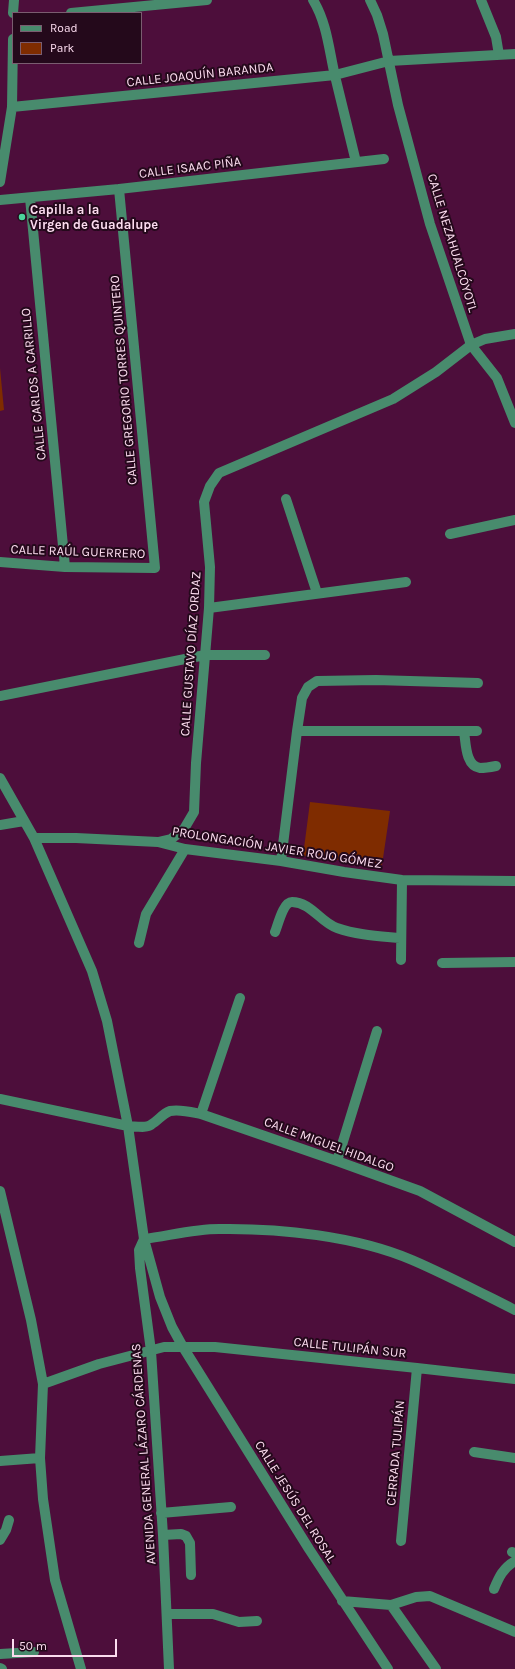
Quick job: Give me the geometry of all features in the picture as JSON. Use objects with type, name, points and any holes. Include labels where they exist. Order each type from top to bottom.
[{"type":"street","points":[[14,0],[14,12]]},
{"type":"street","points":[[75,12],[104,5],[203,0]]},
{"type":"street","points":[[313,0],[319,11],[328,38],[335,75],[356,162]]},
{"type":"street","name":"CALLE NEZAHUALCÓYOTL","points":[[370,0],[383,34],[398,105],[430,224],[471,345],[497,378],[515,423]]},
{"type":"street","points":[[481,0],[496,37],[499,55]]},
{"type":"street","name":"CALLE JOAQUÍN BARANDA","points":[[12,107],[335,75],[389,61],[515,54]]},
{"type":"street","points":[[0,182],[12,107],[13,64]]},
{"type":"street","name":"CALLE ISAAC PIÑA","points":[[0,200],[119,190],[384,159]]},
{"type":"street","name":"CALLE GREGORIO TORRES QUINTERO","points":[[119,190],[154,568]]},
{"type":"street","name":"CALLE CARLOS A CARRILLO","points":[[30,198],[65,567]]},
{"type":"street","name":"CALLE GUSTAVO DÍAZ ORDAZ","points":[[158,842],[171,839],[184,829],[194,812],[204,655],[209,608],[210,567],[204,502],[210,486],[220,473],[393,399],[436,372],[471,345],[485,339],[515,334]]},
{"type":"street","points":[[286,499],[317,593]]},
{"type":"street","points":[[450,534],[515,520]]},
{"type":"street","name":"CALLE RAÚL GUERRERO","points":[[0,562],[65,567],[154,568]]},
{"type":"street","points":[[209,608],[406,582]]},
{"type":"street","points":[[0,696],[204,655],[265,655]]},
{"type":"street","points":[[281,861],[302,698],[308,687],[317,681],[376,680],[478,683]]},
{"type":"street","points":[[297,732],[476,731]]},
{"type":"street","points":[[464,732],[467,752],[472,764],[478,768],[496,766]]},
{"type":"street","name":"AVENIDA GENERAL LÁZARO CÁRDENAS","points":[[0,778],[34,838],[92,972],[108,1021],[128,1126],[144,1239],[160,1297],[172,1327],[183,1347]]},
{"type":"street","points":[[0,825],[24,821]]},
{"type":"street","name":"PROLONGACIÓN JAVIER ROJO GÓMEZ","points":[[34,838],[76,838],[158,842],[185,849],[281,861],[402,880],[515,881]]},
{"type":"street","points":[[139,943],[146,914],[185,849]]},
{"type":"street","points":[[401,960],[400,938],[402,880]]},
{"type":"street","points":[[275,932],[283,910],[287,904],[292,902],[305,905],[335,928],[364,935],[400,938]]},
{"type":"street","points":[[442,963],[515,962]]},
{"type":"street","points":[[201,1114],[240,998]]},
{"type":"street","points":[[338,1161],[377,1031]]},
{"type":"street","name":"CALLE MIGUEL HIDALGO","points":[[0,1099],[128,1126],[152,1125],[160,1116],[169,1112],[181,1110],[201,1114],[420,1191],[515,1242]]},
{"type":"street","points":[[0,1191],[31,1320],[42,1384],[40,1458],[43,1499],[55,1580],[81,1669]]},
{"type":"street","points":[[144,1239],[218,1229],[275,1231],[333,1238],[376,1247],[411,1259],[515,1310]]},
{"type":"street","name":"AVENIDA GENERAL LÁZARO CÁRDENAS","points":[[144,1239],[139,1250],[140,1268],[151,1351],[163,1535],[169,1669]]},
{"type":"street","name":"CALLE TULIPÁN SUR","points":[[42,1384],[99,1364],[164,1347],[215,1347],[515,1379]]},
{"type":"street","name":"CALLE JESÚS DEL ROSAL","points":[[183,1347],[342,1601],[388,1669]]},
{"type":"street","name":"CERRADA TULIPÁN","points":[[400,1541],[417,1368]]},
{"type":"street","points":[[474,1452],[515,1458]]},
{"type":"street","points":[[0,1461],[40,1458]]},
{"type":"street","points":[[161,1513],[231,1507]]},
{"type":"street","points":[[0,1540],[6,1530],[9,1520]]},
{"type":"street","points":[[163,1535],[181,1534],[186,1536],[190,1543],[191,1576]]},
{"type":"street","points":[[494,1589],[500,1575],[514,1555]]},
{"type":"street","points":[[342,1601],[391,1605],[416,1597],[430,1596],[515,1632]]},
{"type":"street","points":[[391,1605],[436,1669]]},
{"type":"street","points":[[167,1614],[213,1614],[239,1622],[257,1621]]},
{"type":"street","points":[[0,1654],[34,1652]]},
{"type":"green space","points":[[0,368],[4,410],[0,411]]},
{"type":"green space","points":[[310,802],[390,811],[382,865],[303,856]]},
{"type":"place","name":"Capilla a la Virgen de Guadalupe","points":[[22,217]]}]
